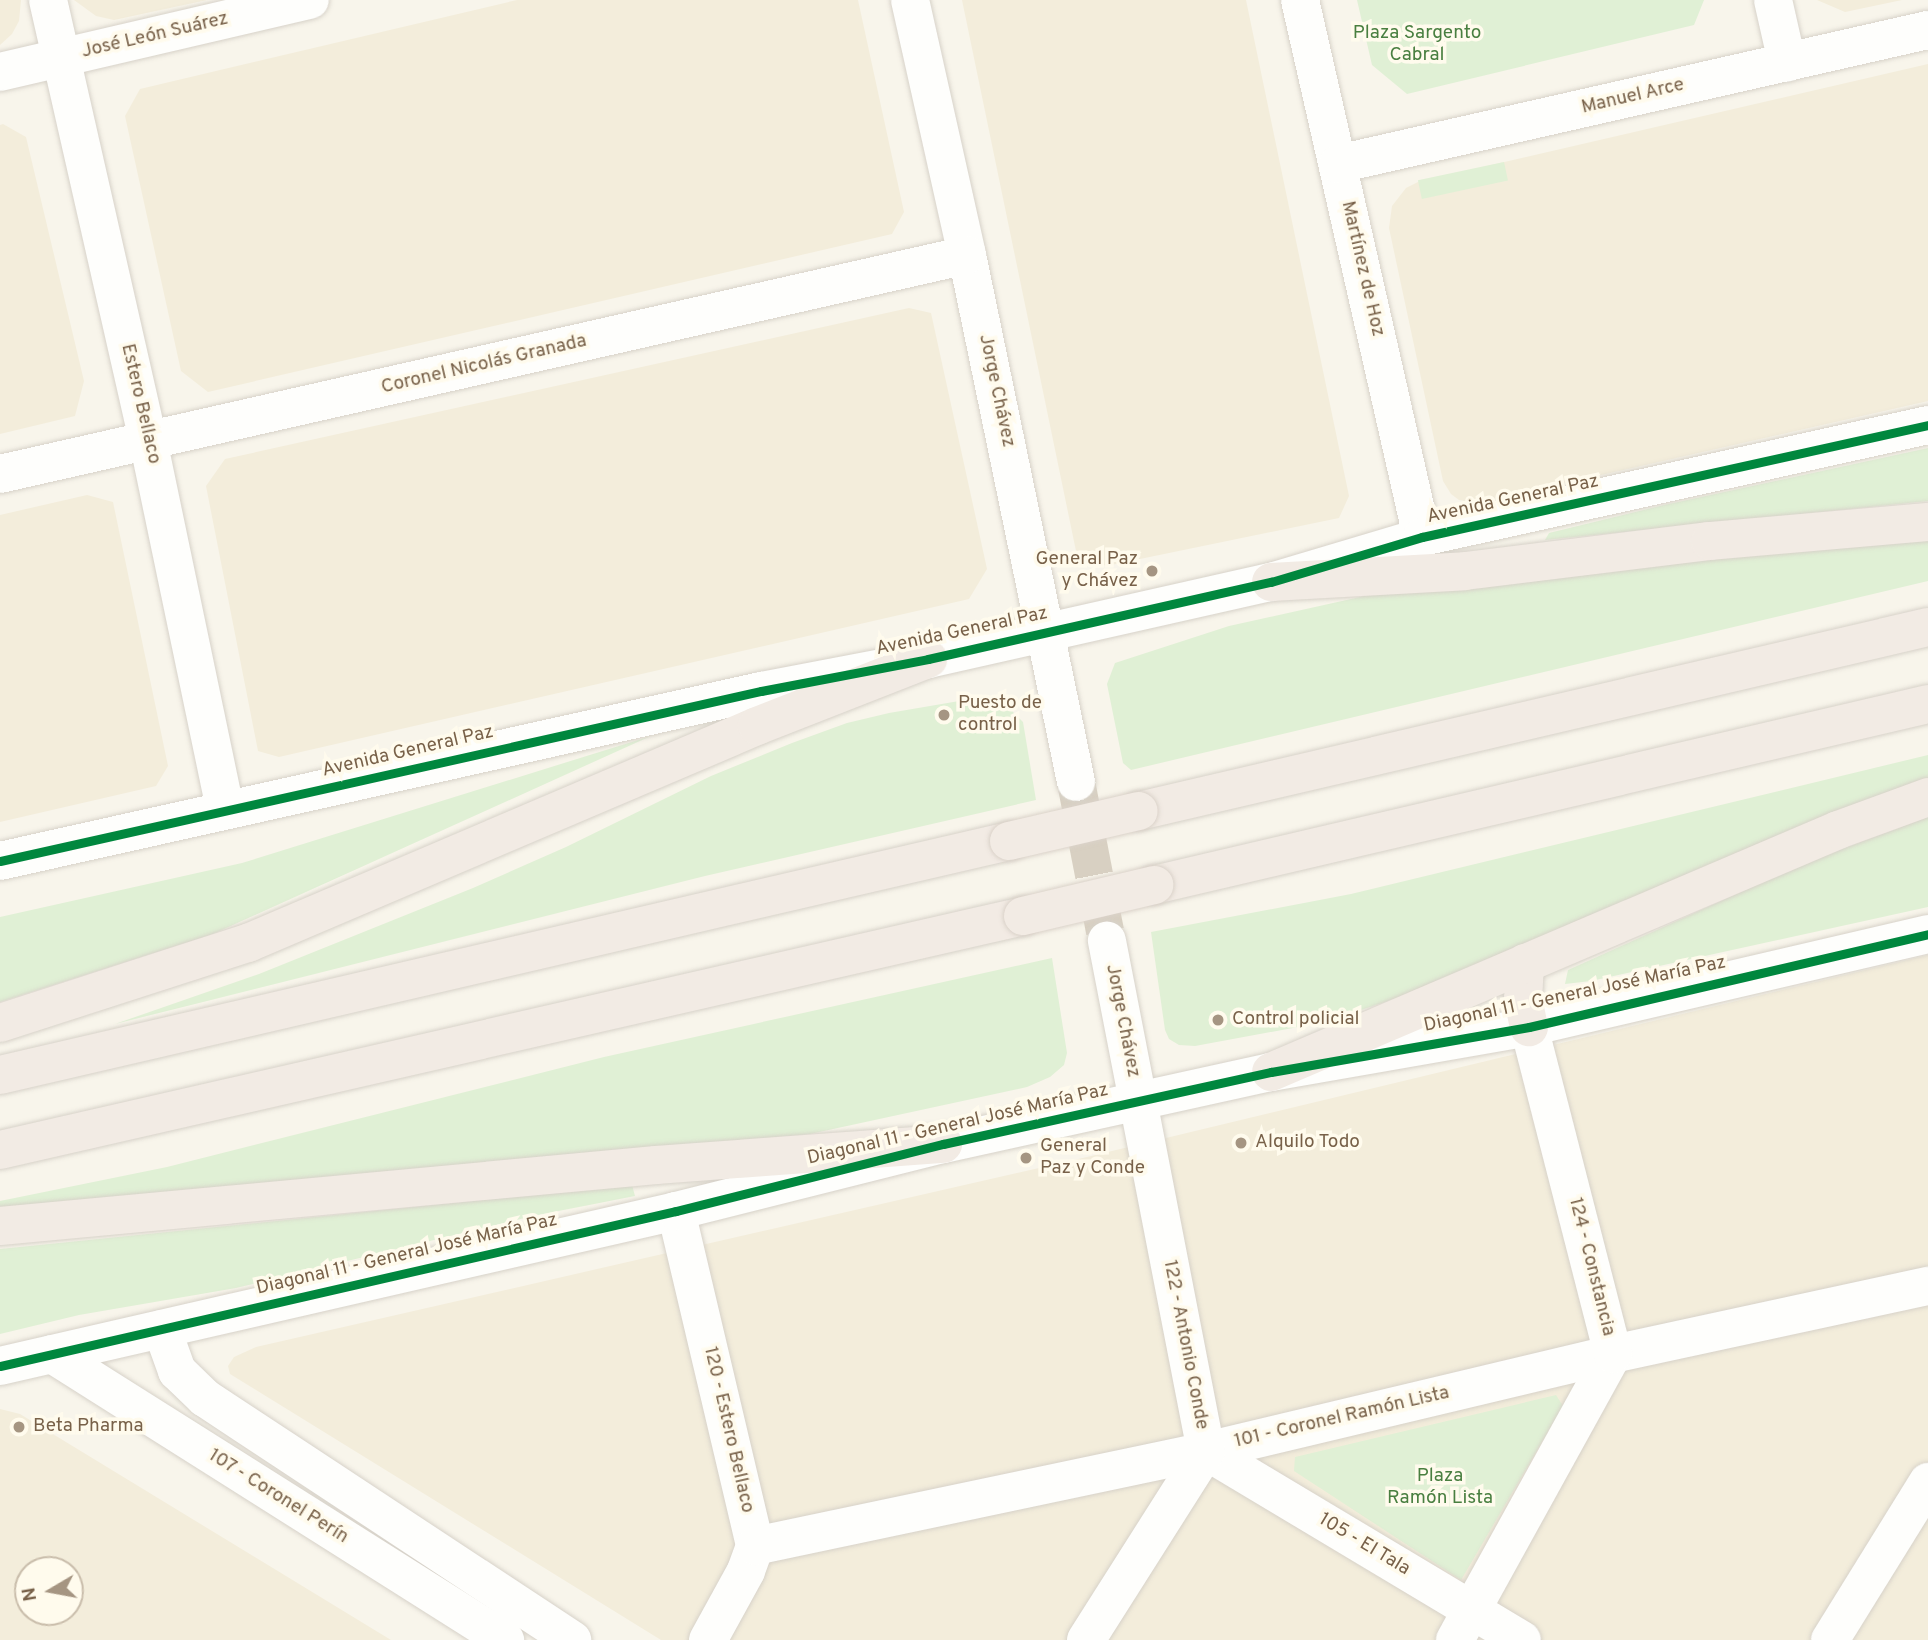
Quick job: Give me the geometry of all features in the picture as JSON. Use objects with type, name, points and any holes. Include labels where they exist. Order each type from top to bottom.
[{"type":"highway","points":[[1271,582],[1465,570],[1710,541],[1928,522]]},
{"type":"highway","points":[[0,1075],[1928,627]]},
{"type":"highway","points":[[0,1023],[248,943],[757,726],[928,659]]},
{"type":"highway","points":[[0,1150],[1023,916],[1928,704]]},
{"type":"highway","points":[[1271,1072],[1838,830],[1928,797]]},
{"type":"highway","points":[[1525,963],[1523,999],[1529,1027]]},
{"type":"highway","points":[[0,1226],[656,1165],[943,1144]]},
{"type":"street","name":"Estero Bellaco","points":[[48,0],[148,440],[225,810]]},
{"type":"street","name":"José León Suárez","points":[[0,72],[310,0]]},
{"type":"street","name":"Jorge Chávez","points":[[910,0],[967,255],[1076,782]]},
{"type":"street","name":"Martínez de Hoz","points":[[1300,0],[1422,537]]},
{"type":"street","points":[[1773,0],[1787,62]]},
{"type":"street","name":"Manuel Arce","points":[[1338,164],[1928,30]]},
{"type":"street","name":"Coronel Nicolás Granada","points":[[0,474],[967,255]]},
{"type":"street","name":"Avenida General Paz","points":[[0,861],[761,691],[928,659],[1271,582],[1422,537],[1928,425]]},
{"type":"street","name":"Diagonal 11 - General José María Paz","points":[[0,1366],[676,1211],[943,1144],[1271,1072],[1529,1027],[1928,934]]},
{"type":"street","name":"Jorge Chávez","points":[[1107,941],[1138,1101]]},
{"type":"street","name":"124 - Constancia","points":[[1465,1625],[1613,1354],[1529,1027]]},
{"type":"street","name":"122 - Antonio Conde","points":[[1086,1640],[1206,1451],[1138,1101]]},
{"type":"street","name":"120 - Estero Bellaco","points":[[676,1211],[755,1546]]},
{"type":"street","name":"101 - Coronel Ramón Lista","points":[[755,1546],[1206,1451],[1613,1354],[1928,1286]]},
{"type":"street","points":[[162,1329],[177,1371],[205,1398],[572,1640]]},
{"type":"street","name":"107 - Coronel Perín","points":[[52,1354],[505,1640]]},
{"type":"street","name":"105 - El Tala","points":[[1206,1451],[1465,1625],[1522,1640]]},
{"type":"street","points":[[1830,1640],[1928,1482]]},
{"type":"street","points":[[708,1640],[746,1571],[755,1546]]},
{"type":"shaded area","points":[[0,0],[21,0],[19,21],[12,34],[0,45]]},
{"type":"shaded area","points":[[74,0],[207,0],[114,20],[96,16]]},
{"type":"shaded area","points":[[517,0],[858,0],[904,212],[892,234],[208,392],[181,371],[125,116],[140,89]]},
{"type":"shaded area","points":[[962,0],[1246,0],[1349,496],[1339,518],[1106,566],[1076,551]]},
{"type":"shaded area","points":[[1817,0],[1902,0],[1845,12]]},
{"type":"shaded area","points":[[1928,64],[1928,401],[1478,503],[1459,500],[1451,494],[1443,481],[1389,228],[1392,206],[1406,188],[1418,182]]},
{"type":"shaded area","points":[[3,124],[26,137],[84,381],[75,416],[0,434],[0,125]]},
{"type":"shaded area","points":[[909,308],[931,313],[987,569],[969,599],[279,757],[258,751],[206,486],[225,459]]},
{"type":"shaded area","points":[[87,495],[113,502],[168,766],[156,786],[0,822],[0,515]]},
{"type":"shaded area","points":[[1928,955],[1928,1640],[661,1640],[230,1374],[228,1366],[234,1357],[256,1347],[1087,1157]]},
{"type":"shaded area","points":[[0,1409],[20,1414],[391,1640],[0,1640]]},
{"type":"green space","name":"Plaza Sargento Cabral","points":[[1357,0],[1704,0],[1694,25],[1407,94],[1372,65]]},
{"type":"green space","points":[[1504,162],[1508,181],[1422,199],[1418,180]]},
{"type":"green space","points":[[1928,448],[1928,501],[1545,540],[1549,533],[1664,505]]},
{"type":"green space","points":[[1928,538],[1928,581],[1131,770],[1123,763],[1107,684],[1115,663],[1229,626],[1378,593]]},
{"type":"green space","points":[[965,700],[1004,703],[1023,722],[1036,800],[705,876],[115,1024],[259,974],[473,888],[566,847],[711,776],[792,743],[847,723],[889,713]]},
{"type":"green space","points":[[651,736],[213,934],[0,1002],[0,917],[242,863]]},
{"type":"green space","points":[[1928,755],[1928,779],[1418,991],[1325,1022],[1195,1046],[1179,1045],[1169,1039],[1165,1030],[1151,932],[1351,894]]},
{"type":"green space","points":[[1928,817],[1928,907],[1591,981],[1565,984],[1568,970],[1808,862]]},
{"type":"green space","points":[[1052,958],[1067,1053],[1064,1065],[1050,1077],[1027,1087],[810,1134],[0,1212],[0,1201],[167,1167],[604,1057]]},
{"type":"green space","points":[[632,1185],[635,1196],[533,1216],[236,1288],[79,1315],[0,1334],[0,1249]]},
{"type":"green space","name":"Plaza Ramón Lista","points":[[1556,1395],[1563,1406],[1461,1580],[1294,1471],[1295,1457]]},
{"type":"tunnel","points":[[1076,782],[1107,941]]},
{"type":"cycle path","points":[[0,861],[761,691],[928,659],[1271,582],[1422,537],[1928,425]]},
{"type":"cycle path","points":[[0,1366],[676,1211],[943,1144],[1271,1072],[1529,1027],[1928,934]]},
{"type":"place","name":"General Paz y Chávez","points":[[1152,571]]},
{"type":"place","name":"Puesto de control","points":[[944,715]]},
{"type":"place","name":"Control policial","points":[[1218,1020]]},
{"type":"place","name":"Alquilo Todo","points":[[1241,1143]]},
{"type":"place","name":"General Paz y Conde","points":[[1026,1158]]},
{"type":"place","name":"Beta Pharma","points":[[19,1427]]}]
